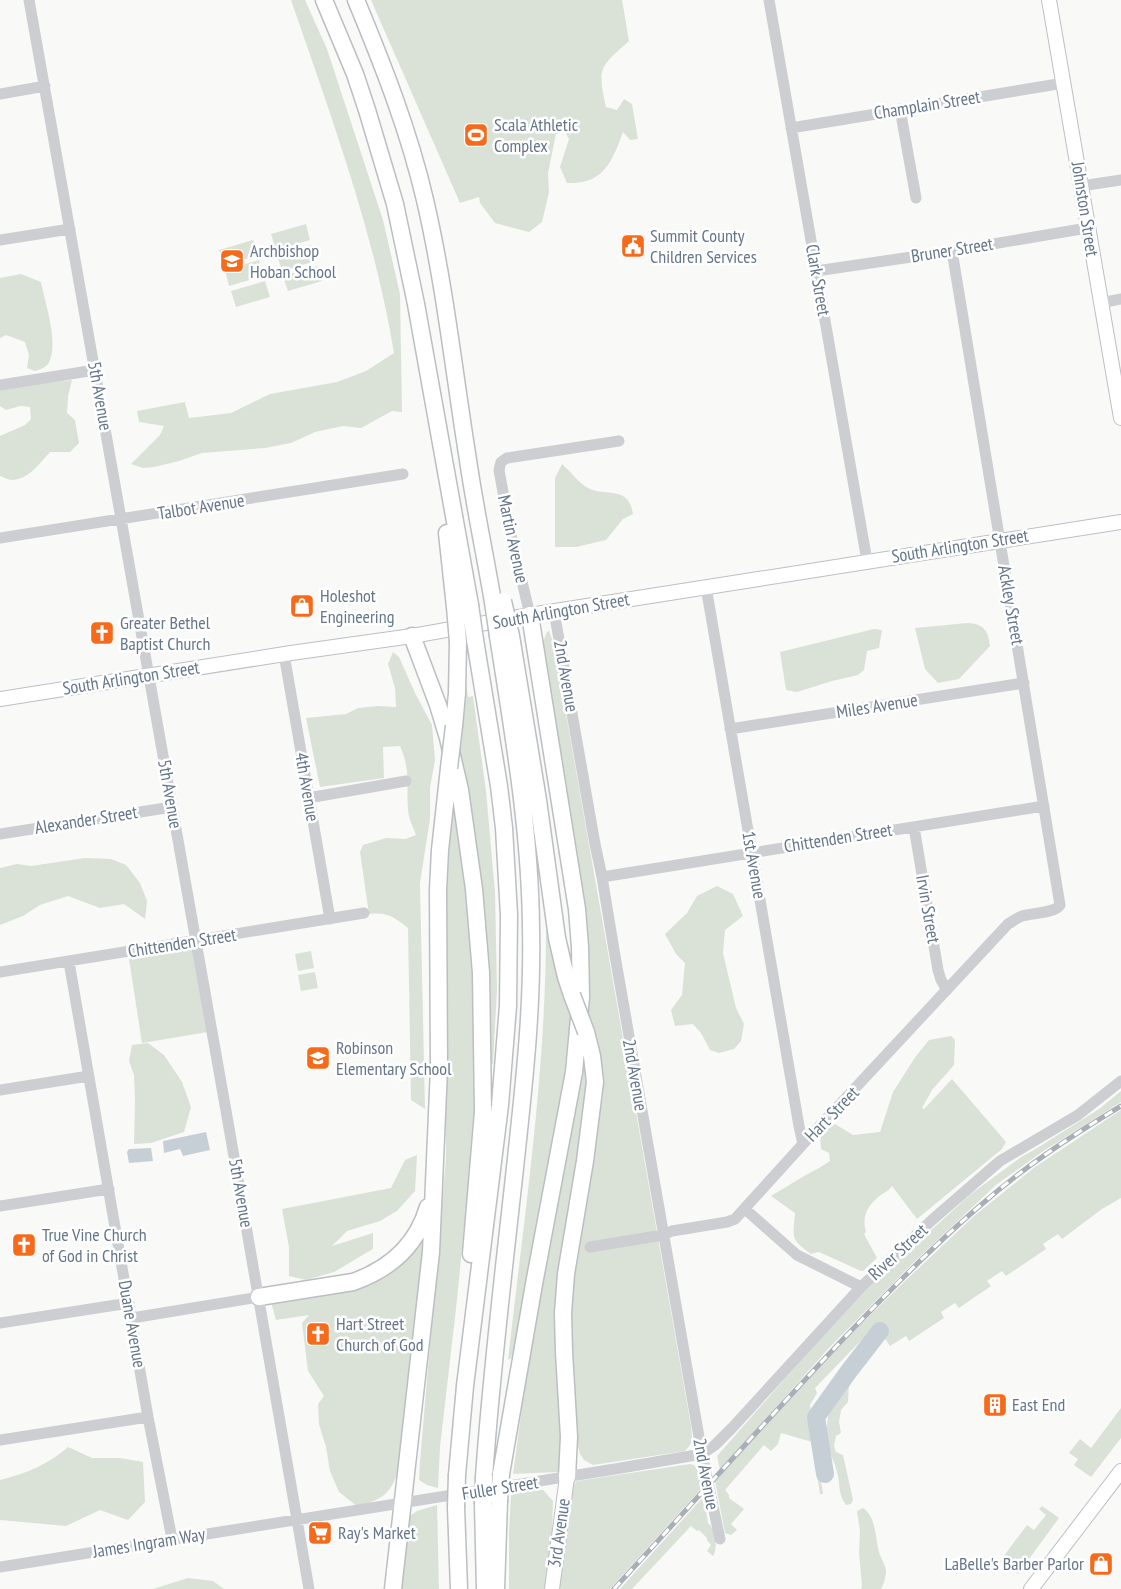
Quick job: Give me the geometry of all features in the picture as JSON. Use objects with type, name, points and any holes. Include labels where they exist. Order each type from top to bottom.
[{"type":"highway","points":[[324,0],[355,74],[395,204],[413,287],[434,404],[462,606],[458,642],[457,693],[440,850],[438,890],[439,1068],[431,1252],[394,1589]]},
{"type":"highway","points":[[356,0],[379,54],[394,96],[423,193],[444,290],[468,462],[538,800],[557,938],[566,977],[586,1032],[592,1056],[595,1082],[585,1161],[566,1274],[563,1313],[569,1436],[567,1477]]},
{"type":"highway","points":[[459,1589],[456,1507],[457,1475],[465,1386],[500,1105],[510,953],[508,882],[503,819],[494,750],[476,640],[462,606]]},
{"type":"highway","points":[[485,1589],[491,1502],[501,1474],[574,1072],[581,997],[577,909],[530,614]]},
{"type":"highway","points":[[412,636],[438,705],[454,761],[470,853],[478,934],[483,1112],[469,1272],[465,1386]]},
{"type":"highway","points":[[496,1589],[491,1502],[484,1477],[490,1395],[526,1066],[531,970],[530,897],[526,826],[504,636]]},
{"type":"highway","points":[[259,1297],[353,1282],[384,1268],[396,1259],[409,1245],[424,1223],[435,1186]]},
{"type":"main road","name":"Johnston Street","points":[[1049,0],[1121,418]]},
{"type":"main road","name":"South Arlington Street","points":[[0,699],[284,654],[412,636],[530,614],[1121,522]]},
{"type":"main road","points":[[1031,1589],[1121,1471]]},
{"type":"main road","name":"3rd Avenue","points":[[552,1589],[567,1477]]},
{"type":"street","name":"5th Avenue","points":[[29,0],[309,1589]]},
{"type":"street","name":"Clark Street","points":[[769,0],[867,561]]},
{"type":"street","name":"Champlain Street","points":[[791,128],[1064,83]]},
{"type":"street","points":[[0,94],[45,86]]},
{"type":"street","points":[[900,110],[916,198]]},
{"type":"street","points":[[1081,186],[1121,180]]},
{"type":"street","name":"Bruner Street","points":[[816,271],[952,251],[1087,228]]},
{"type":"street","points":[[0,240],[70,229]]},
{"type":"street","name":"Ackley Street","points":[[952,251],[1060,900],[1060,905],[1056,910],[1037,913]]},
{"type":"street","points":[[1100,302],[1121,299]]},
{"type":"street","points":[[0,385],[95,370]]},
{"type":"street","name":"Martin Avenue","points":[[530,614],[510,531],[499,470],[501,462],[507,458],[619,441]]},
{"type":"street","name":"Talbot Avenue","points":[[0,538],[403,474]]},
{"type":"street","name":"1st Avenue","points":[[706,587],[803,1144]]},
{"type":"street","name":"2nd Avenue","points":[[554,611],[702,1454],[720,1539]]},
{"type":"street","name":"4th Avenue","points":[[284,654],[330,919]]},
{"type":"street","name":"Miles Avenue","points":[[730,729],[1024,683]]},
{"type":"street","points":[[308,798],[406,781]]},
{"type":"street","name":"Chittenden Street","points":[[602,877],[1044,806]]},
{"type":"street","name":"Alexander Street","points":[[0,834],[172,807]]},
{"type":"street","name":"Irvin Street","points":[[914,827],[938,970],[947,990]]},
{"type":"street","name":"Chittenden Street","points":[[0,972],[364,913]]},
{"type":"street","name":"Hart Street","points":[[590,1247],[663,1235],[672,1231],[735,1219],[1015,919],[1037,913]]},
{"type":"street","name":"Duane Avenue","points":[[69,962],[148,1417],[172,1539]]},
{"type":"street","points":[[0,1090],[89,1076]]},
{"type":"street","name":"River Street","points":[[702,1454],[715,1445],[732,1428],[861,1287],[932,1220],[1000,1162],[1078,1115],[1121,1081]]},
{"type":"street","points":[[0,1206],[109,1189]]},
{"type":"street","points":[[745,1209],[797,1255],[861,1287]]},
{"type":"street","points":[[132,1318],[259,1297]]},
{"type":"street","points":[[0,1323],[129,1303]]},
{"type":"street","points":[[0,1440],[148,1417]]},
{"type":"street","name":"Fuller Street","points":[[298,1520],[702,1454]]},
{"type":"street","name":"James Ingram Way","points":[[0,1568],[298,1520]]},
{"type":"shaded area","points":[[291,0],[305,0],[327,49],[383,220],[400,294],[402,412],[392,411],[361,428],[343,426],[315,432],[291,443],[265,448],[202,453],[179,461],[143,468],[131,464],[160,435],[164,426],[139,422],[137,411],[185,402],[189,418],[231,413],[270,394],[337,382],[366,371],[394,353],[375,263],[363,219],[336,131]]},
{"type":"shaded area","name":"Scala Athletic Complex","points":[[371,0],[622,0],[629,41],[612,57],[603,69],[602,83],[606,107],[617,110],[624,99],[632,104],[638,139],[630,140],[623,132],[610,162],[598,176],[579,183],[567,183],[560,167],[569,139],[565,132],[556,134],[548,173],[549,192],[542,222],[529,232],[495,223],[480,203],[479,197],[460,203]]},
{"type":"shaded area","points":[[306,224],[310,240],[276,250],[271,234]]},
{"type":"shaded area","points":[[253,240],[258,255],[224,266],[219,250]]},
{"type":"shaded area","points":[[311,245],[316,261],[282,271],[277,255]]},
{"type":"shaded area","points":[[259,260],[263,276],[229,286],[225,270]]},
{"type":"shaded area","points":[[317,266],[322,281],[288,291],[283,276]]},
{"type":"shaded area","points":[[21,274],[41,282],[52,332],[52,352],[49,362],[44,367],[35,371],[27,368],[29,355],[25,342],[6,335],[0,338],[0,278]]},
{"type":"shaded area","points":[[265,281],[270,297],[236,307],[231,291]]},
{"type":"shaded area","points":[[72,380],[68,396],[67,413],[75,420],[79,443],[70,452],[50,452],[33,470],[23,477],[12,480],[0,476],[0,436],[25,425],[31,419],[30,407],[20,406],[6,410],[0,406],[0,390],[8,386]]},
{"type":"shaded area","points":[[562,464],[588,488],[595,491],[622,495],[631,505],[633,514],[623,519],[606,540],[576,547],[555,547],[555,478]]},
{"type":"shaded area","points":[[967,623],[981,626],[984,629],[990,646],[959,679],[938,683],[925,669],[915,628]]},
{"type":"shaded area","points":[[874,629],[882,630],[879,648],[867,651],[864,670],[858,675],[797,692],[786,690],[780,652]]},
{"type":"shaded area","points":[[549,631],[554,645],[692,1437],[690,1445],[685,1451],[593,1465],[584,1460],[580,1454],[576,1438],[571,1359],[571,1285],[603,1095],[603,1070],[588,1013],[577,851],[543,642]]},
{"type":"shaded area","points":[[393,652],[399,657],[432,725],[435,760],[430,788],[430,819],[420,883],[425,1109],[411,1100],[408,928],[390,916],[369,914],[360,852],[363,845],[386,838],[405,839],[416,835],[408,812],[406,763],[400,746],[383,747],[384,778],[320,787],[306,718],[346,714],[358,708],[396,707],[395,688],[388,664]]},
{"type":"shaded area","points":[[464,671],[468,697],[473,696],[486,791],[495,892],[497,989],[493,1064],[488,1063],[469,798],[459,749]]},
{"type":"shaded area","points":[[453,790],[459,813],[473,948],[476,1104],[457,1300],[440,1447],[438,1488],[427,1485],[419,1480],[446,1158],[444,945],[447,835]]},
{"type":"shaded area","points":[[85,858],[111,859],[126,865],[140,883],[147,901],[145,919],[124,904],[100,908],[68,896],[40,905],[23,916],[0,925],[0,868],[17,864],[31,866]]},
{"type":"shaded area","points":[[717,886],[733,894],[743,916],[725,930],[723,953],[736,1008],[744,1024],[741,1041],[734,1049],[719,1053],[710,1050],[701,1033],[693,1024],[675,1026],[671,1010],[682,995],[685,963],[676,954],[665,934],[687,913],[697,896]]},
{"type":"shaded area","points":[[546,929],[553,937],[571,1010],[559,1124],[520,1327],[511,1358],[508,1360],[538,1091],[545,983]]},
{"type":"shaded area","points":[[192,947],[208,1032],[142,1043],[129,959]]},
{"type":"shaded area","points":[[311,951],[314,968],[298,971],[295,954]]},
{"type":"shaded area","points":[[315,972],[318,988],[301,991],[298,975]]},
{"type":"shaded area","points":[[951,1036],[955,1040],[954,1065],[932,1090],[922,1108],[924,1109],[952,1079],[1006,1142],[1002,1149],[917,1219],[892,1186],[878,1197],[870,1206],[864,1223],[866,1232],[864,1234],[877,1258],[863,1271],[819,1252],[811,1254],[799,1245],[794,1237],[795,1213],[771,1196],[830,1161],[829,1153],[821,1149],[820,1134],[835,1124],[853,1135],[880,1132],[893,1092],[916,1056],[929,1040]]},
{"type":"shaded area","points":[[148,1043],[164,1055],[182,1082],[191,1107],[184,1132],[151,1143],[134,1144],[134,1075],[129,1061],[132,1045]]},
{"type":"shaded area","points":[[583,1049],[589,1097],[561,1253],[564,1463],[558,1472],[513,1474],[529,1356]]},
{"type":"shaded area","points":[[1121,1091],[1121,1102],[1042,1152],[996,1185],[913,1263],[828,1349],[720,1470],[717,1456],[852,1302],[971,1194],[1021,1157],[1099,1109]]},
{"type":"shaded area","points":[[1121,1110],[1121,1198],[1102,1209],[1062,1239],[1058,1234],[1043,1244],[1046,1249],[1006,1276],[1002,1271],[987,1281],[991,1286],[959,1308],[955,1303],[941,1312],[944,1318],[909,1341],[906,1336],[890,1346],[876,1325],[815,1388],[817,1393],[810,1405],[823,1494],[820,1494],[812,1442],[781,1433],[778,1444],[771,1451],[764,1445],[725,1490],[729,1498],[744,1509],[731,1524],[737,1530],[731,1535],[725,1533],[715,1481],[791,1397],[856,1329],[974,1216],[1035,1167]]},
{"type":"shaded area","points":[[206,1132],[210,1150],[183,1156],[180,1149],[164,1153],[163,1141]]},
{"type":"shaded area","points":[[151,1148],[153,1161],[129,1163],[127,1152],[129,1149]]},
{"type":"shaded area","points":[[417,1155],[415,1191],[397,1211],[380,1221],[347,1231],[332,1246],[373,1233],[373,1249],[334,1272],[306,1280],[289,1276],[289,1247],[282,1209],[391,1188],[405,1160]]},
{"type":"shaded area","points":[[424,1233],[429,1233],[397,1474],[387,1492],[372,1502],[358,1507],[339,1492],[330,1471],[326,1447],[319,1424],[318,1404],[324,1396],[308,1371],[302,1323],[309,1315],[276,1320],[271,1302],[352,1287]]},
{"type":"shaded area","points":[[849,1383],[848,1402],[841,1410],[839,1422],[841,1433],[836,1436],[834,1446],[836,1452],[843,1455],[853,1500],[851,1504],[846,1505],[841,1496],[836,1469],[828,1446],[827,1433],[828,1416],[835,1394]]},
{"type":"shaded area","points":[[1121,1408],[1121,1438],[1091,1477],[1074,1465],[1078,1459],[1069,1453],[1080,1439],[1091,1448]]},
{"type":"shaded area","points":[[68,1447],[92,1458],[120,1458],[143,1462],[145,1502],[128,1520],[100,1510],[66,1526],[0,1520],[0,1480],[36,1468]]},
{"type":"shaded area","points":[[690,1464],[694,1465],[699,1473],[702,1488],[610,1589],[559,1589],[573,1486],[577,1481]]},
{"type":"shaded area","points":[[526,1489],[543,1490],[553,1501],[552,1536],[545,1589],[509,1589],[511,1495]]},
{"type":"shaded area","points":[[704,1496],[708,1523],[713,1530],[715,1539],[715,1553],[713,1556],[707,1551],[711,1545],[707,1538],[699,1530],[697,1531],[691,1526],[632,1589],[620,1589]]},
{"type":"shaded area","points":[[437,1505],[439,1589],[401,1589],[410,1516],[417,1511]]},
{"type":"shaded area","points":[[1042,1506],[1059,1518],[1018,1574],[1000,1561],[1027,1525],[1034,1530],[1046,1515],[1039,1509]]},
{"type":"shaded area","points":[[863,1508],[871,1517],[878,1549],[886,1570],[885,1580],[881,1589],[861,1589],[860,1531],[857,1511]]},
{"type":"shaded area","points":[[188,1578],[213,1581],[224,1589],[153,1589]]},
{"type":"waterway","points":[[825,1474],[816,1417],[880,1331]]},
{"type":"railway","points":[[614,1589],[818,1366],[879,1301],[930,1252],[998,1190],[1032,1164],[1121,1106]]},
{"type":"place","name":"Scala Athletic Complex","points":[[476,135]]},
{"type":"place","name":"Summit County Children Services","points":[[633,246]]},
{"type":"place","name":"Archbishop Hoban School","points":[[232,261]]},
{"type":"place","name":"Holeshot Engineering","points":[[302,606]]},
{"type":"place","name":"Greater Bethel Baptist Church","points":[[102,633]]},
{"type":"place","name":"Robinson Elementary School","points":[[318,1058]]},
{"type":"place","name":"True Vine Church of God in Christ","points":[[24,1245]]},
{"type":"place","name":"Hart Street Church of God","points":[[318,1334]]},
{"type":"place","name":"East End","points":[[995,1405]]},
{"type":"place","name":"Ray's Market","points":[[320,1533]]},
{"type":"place","name":"LaBelle's Barber Parlor","points":[[1101,1564]]}]
